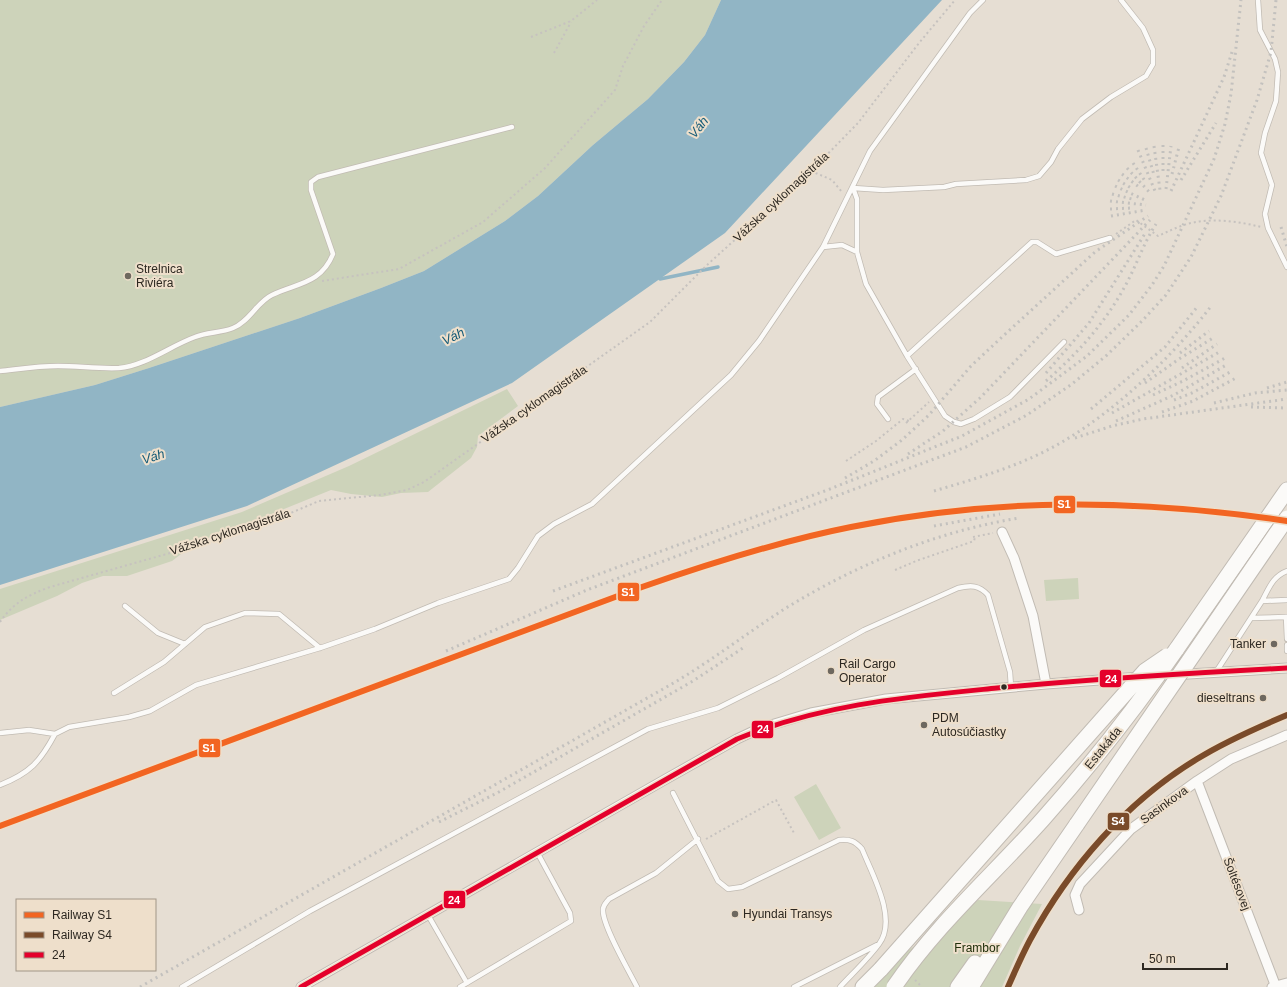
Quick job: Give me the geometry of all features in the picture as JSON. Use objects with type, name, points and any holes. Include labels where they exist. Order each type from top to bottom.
[{"type":"main road","name":"Estakáda","points":[[894,987],[933,936],[1042,820],[1094,760],[1176,650],[1287,490]]},
{"type":"main road","name":"Estakáda","points":[[971,987],[1020,907],[1287,518]]},
{"type":"main road","points":[[863,987],[881,969],[1145,671],[1176,650]]},
{"type":"main road","points":[[958,987],[998,933],[1020,907]]},
{"type":"street","points":[[1002,532],[1014,558],[1033,616],[1046,684]]},
{"type":"street","points":[[301,987],[737,739],[758,729],[811,713],[886,700],[1046,684],[1287,668]]},
{"type":"street","name":"Sasinkova","points":[[1079,910],[1075,895],[1080,884],[1131,829],[1197,781],[1231,759],[1287,735]]},
{"type":"street","name":"Šoltésovej","points":[[1197,781],[1275,987]]},
{"type":"street","points":[[1275,987],[1287,983]]},
{"type":"lane","points":[[0,733],[29,730],[55,734],[70,727],[129,717],[150,711],[196,685],[375,630],[438,604],[509,579],[538,536],[554,524],[592,504],[731,375],[759,341],[823,247],[870,151],[970,13],[983,0]]},
{"type":"lane","points":[[853,188],[883,190],[944,187],[956,184],[1026,180],[1039,176],[1082,119],[1111,97],[1146,76],[1153,64],[1153,50],[1143,28],[1121,0]]},
{"type":"lane","points":[[1258,0],[1260,30],[1274,59],[1278,72],[1276,101],[1265,134],[1261,153],[1272,185],[1265,214],[1268,228],[1287,267]]},
{"type":"lane","points":[[0,371],[57,366],[120,368],[141,362],[196,336],[233,328],[243,322],[250,313],[271,295],[307,283],[321,272],[330,261],[333,254],[314,200],[311,182],[318,177],[330,173],[512,127]]},
{"type":"lane","points":[[853,188],[857,199],[857,252],[866,284],[907,356],[945,416],[954,422],[961,424],[974,419],[1010,397],[1064,342]]},
{"type":"lane","points":[[907,356],[1032,242],[1037,242],[1056,254],[1110,238]]},
{"type":"lane","points":[[823,247],[842,245],[857,252]]},
{"type":"lane","points":[[888,419],[877,404],[878,397],[916,369]]},
{"type":"lane","points":[[1216,672],[1262,601],[1273,579],[1279,574],[1287,571]]},
{"type":"lane","points":[[182,987],[310,911],[648,729],[718,708],[778,678],[864,630],[958,588],[973,585],[979,587],[988,596],[1010,672],[1012,687]]},
{"type":"lane","points":[[1262,601],[1287,600]]},
{"type":"lane","points":[[125,606],[158,634],[185,644]]},
{"type":"lane","points":[[114,693],[164,662],[205,627],[245,613],[279,614],[320,648]]},
{"type":"lane","points":[[1251,618],[1287,617],[1287,639]]},
{"type":"lane","points":[[1287,646],[1287,651]]},
{"type":"lane","points":[[0,785],[28,772],[43,756],[55,734]]},
{"type":"lane","points":[[673,793],[698,839],[718,881],[724,888],[732,889],[742,887],[839,840],[848,840],[856,843],[862,849],[886,914],[887,929],[880,943],[840,987]]},
{"type":"lane","points":[[636,987],[605,921],[603,908],[610,899],[656,873],[698,839]]},
{"type":"lane","points":[[460,987],[571,921],[570,913],[537,852]]},
{"type":"lane","points":[[428,915],[467,983]]},
{"type":"lane","points":[[794,987],[880,943]]},
{"type":"path","points":[[532,37],[571,21],[597,0]]},
{"type":"path","points":[[307,283],[398,269],[483,222],[545,168],[615,90],[624,66],[644,26],[662,0]]},
{"type":"path","name":"Vážska cyklomagistrála","points":[[0,622],[8,610],[19,601],[50,587],[208,542],[267,523],[319,500],[380,495],[407,490],[424,482],[650,322],[707,265],[811,171],[858,123],[919,43],[956,0]]},
{"type":"path","points":[[554,53],[571,21]]},
{"type":"path","points":[[811,171],[832,180],[848,197]]},
{"type":"path","points":[[1110,238],[1136,220],[1158,236],[1184,225],[1209,221],[1242,223],[1268,228]]},
{"type":"path","points":[[846,461],[876,441],[903,419],[908,422],[933,398]]},
{"type":"path","points":[[895,570],[974,540],[974,537],[1002,532]]},
{"type":"path","points":[[706,839],[776,800],[794,834]]},
{"type":"green space","points":[[0,0],[721,0],[705,35],[684,62],[648,99],[593,145],[538,196],[505,221],[424,271],[300,318],[149,368],[95,385],[0,407]]},
{"type":"green space","points":[[507,389],[518,406],[478,436],[477,447],[471,458],[428,492],[401,493],[382,497],[351,494],[331,490],[247,524],[197,542],[172,561],[127,576],[103,576],[82,583],[57,596],[0,620],[0,589],[242,512],[349,466]]},
{"type":"green space","points":[[1078,578],[1079,599],[1046,601],[1044,580]]},
{"type":"green space","points":[[816,784],[841,828],[819,840],[794,797]]},
{"type":"green space","name":"Frambor","points":[[978,900],[1042,904],[1020,946],[1002,987],[869,987],[891,963]]},
{"type":"water","name":"Váh","points":[[721,0],[942,0],[725,233],[512,383],[247,506],[0,585],[0,407],[95,385],[149,368],[300,318],[424,271],[505,221],[538,196],[593,145],[648,99],[684,62],[705,35]]},
{"type":"waterway","points":[[660,279],[718,267]]},
{"type":"railway","points":[[553,591],[830,489],[962,436],[1029,399],[1087,356],[1129,315],[1152,285],[1164,266],[1214,159],[1225,124],[1231,94],[1241,0]]},
{"type":"railway","points":[[446,651],[587,590],[966,447],[1027,415],[1072,384],[1107,355],[1142,321],[1166,295],[1191,257],[1221,196],[1257,100],[1271,52],[1276,0]]},
{"type":"railway","points":[[1171,191],[1224,77],[1232,52]]},
{"type":"railway","points":[[1181,180],[1216,123]]},
{"type":"railway","points":[[1163,145],[1163,175]]},
{"type":"railway","points":[[1154,146],[1160,190]]},
{"type":"railway","points":[[1166,189],[1171,146]]},
{"type":"railway","points":[[1172,174],[1179,147]]},
{"type":"railway","points":[[1146,148],[1154,175]]},
{"type":"railway","points":[[1138,150],[1155,191]]},
{"type":"railway","points":[[1133,163],[1145,181]]},
{"type":"railway","points":[[1127,168],[1151,194]]},
{"type":"railway","points":[[1122,174],[1139,187]]},
{"type":"railway","points":[[1118,180],[1131,188]]},
{"type":"railway","points":[[1115,186],[1147,201]]},
{"type":"railway","points":[[1112,194],[1132,199]]},
{"type":"railway","points":[[1110,201],[1146,205]]},
{"type":"railway","points":[[1110,209],[1131,208]]},
{"type":"railway","points":[[1111,216],[1146,210]]},
{"type":"railway","points":[[845,478],[874,461],[902,440],[929,415],[971,366],[1095,252],[1148,216]]},
{"type":"railway","points":[[908,454],[943,431],[980,398],[1150,220]]},
{"type":"railway","points":[[1046,381],[1079,349],[1108,314],[1128,280],[1147,239],[1156,224]]},
{"type":"railway","points":[[1281,227],[1287,247]]},
{"type":"railway","points":[[1046,373],[1089,323],[1146,232]]},
{"type":"railway","points":[[934,491],[984,476],[1032,458],[1083,429],[1124,398],[1162,362],[1197,324],[1212,305]]},
{"type":"railway","points":[[1091,409],[1165,347],[1198,306]]},
{"type":"railway","points":[[1180,353],[1209,331]]},
{"type":"railway","points":[[1145,383],[1179,359],[1213,338]]},
{"type":"railway","points":[[1182,368],[1217,344]]},
{"type":"railway","points":[[1112,413],[1221,351]]},
{"type":"railway","points":[[1153,395],[1183,381],[1225,358]]},
{"type":"railway","points":[[1116,421],[1174,395],[1228,364]]},
{"type":"railway","points":[[1174,400],[1192,393],[1232,371]]},
{"type":"railway","points":[[1162,412],[1193,401],[1236,378]]},
{"type":"railway","points":[[1267,388],[1287,382]]},
{"type":"railway","points":[[1214,403],[1255,393],[1287,390]]},
{"type":"railway","points":[[1075,438],[1112,426],[1143,419],[1287,399]]},
{"type":"railway","points":[[1251,407],[1287,408]]},
{"type":"railway","points":[[934,526],[1000,514]]},
{"type":"railway","points":[[140,987],[670,685],[700,667],[786,608],[841,577],[927,541],[988,524],[1019,518]]},
{"type":"railway","points":[[439,822],[497,793],[693,681],[746,646]]},
{"type":"railway","points":[[0,827],[26,816]]},
{"type":"rail line","name":"S1","points":[[0,826],[642,587],[694,569],[798,539],[906,517],[961,510],[1069,504],[1177,508],[1287,521]]},
{"type":"rail line","name":"S4","points":[[1008,987],[1021,957],[1045,913],[1081,862],[1123,816],[1146,795],[1171,776],[1208,752],[1287,715]]},
{"type":"transit line","name":"24","points":[[301,987],[737,739],[769,727],[833,710],[930,695],[1106,679],[1287,668]]},
{"type":"place","name":"Strelnica Riviéra","points":[[128,276]]},
{"type":"place","name":"Tanker","points":[[1274,644]]},
{"type":"place","name":"Rail Cargo Operator","points":[[831,671]]},
{"type":"place","name":"dieseltrans","points":[[1263,698]]},
{"type":"place","name":"PDM Autosúčiastky","points":[[924,725]]},
{"type":"place","name":"Hyundai Transys","points":[[735,914]]}]
